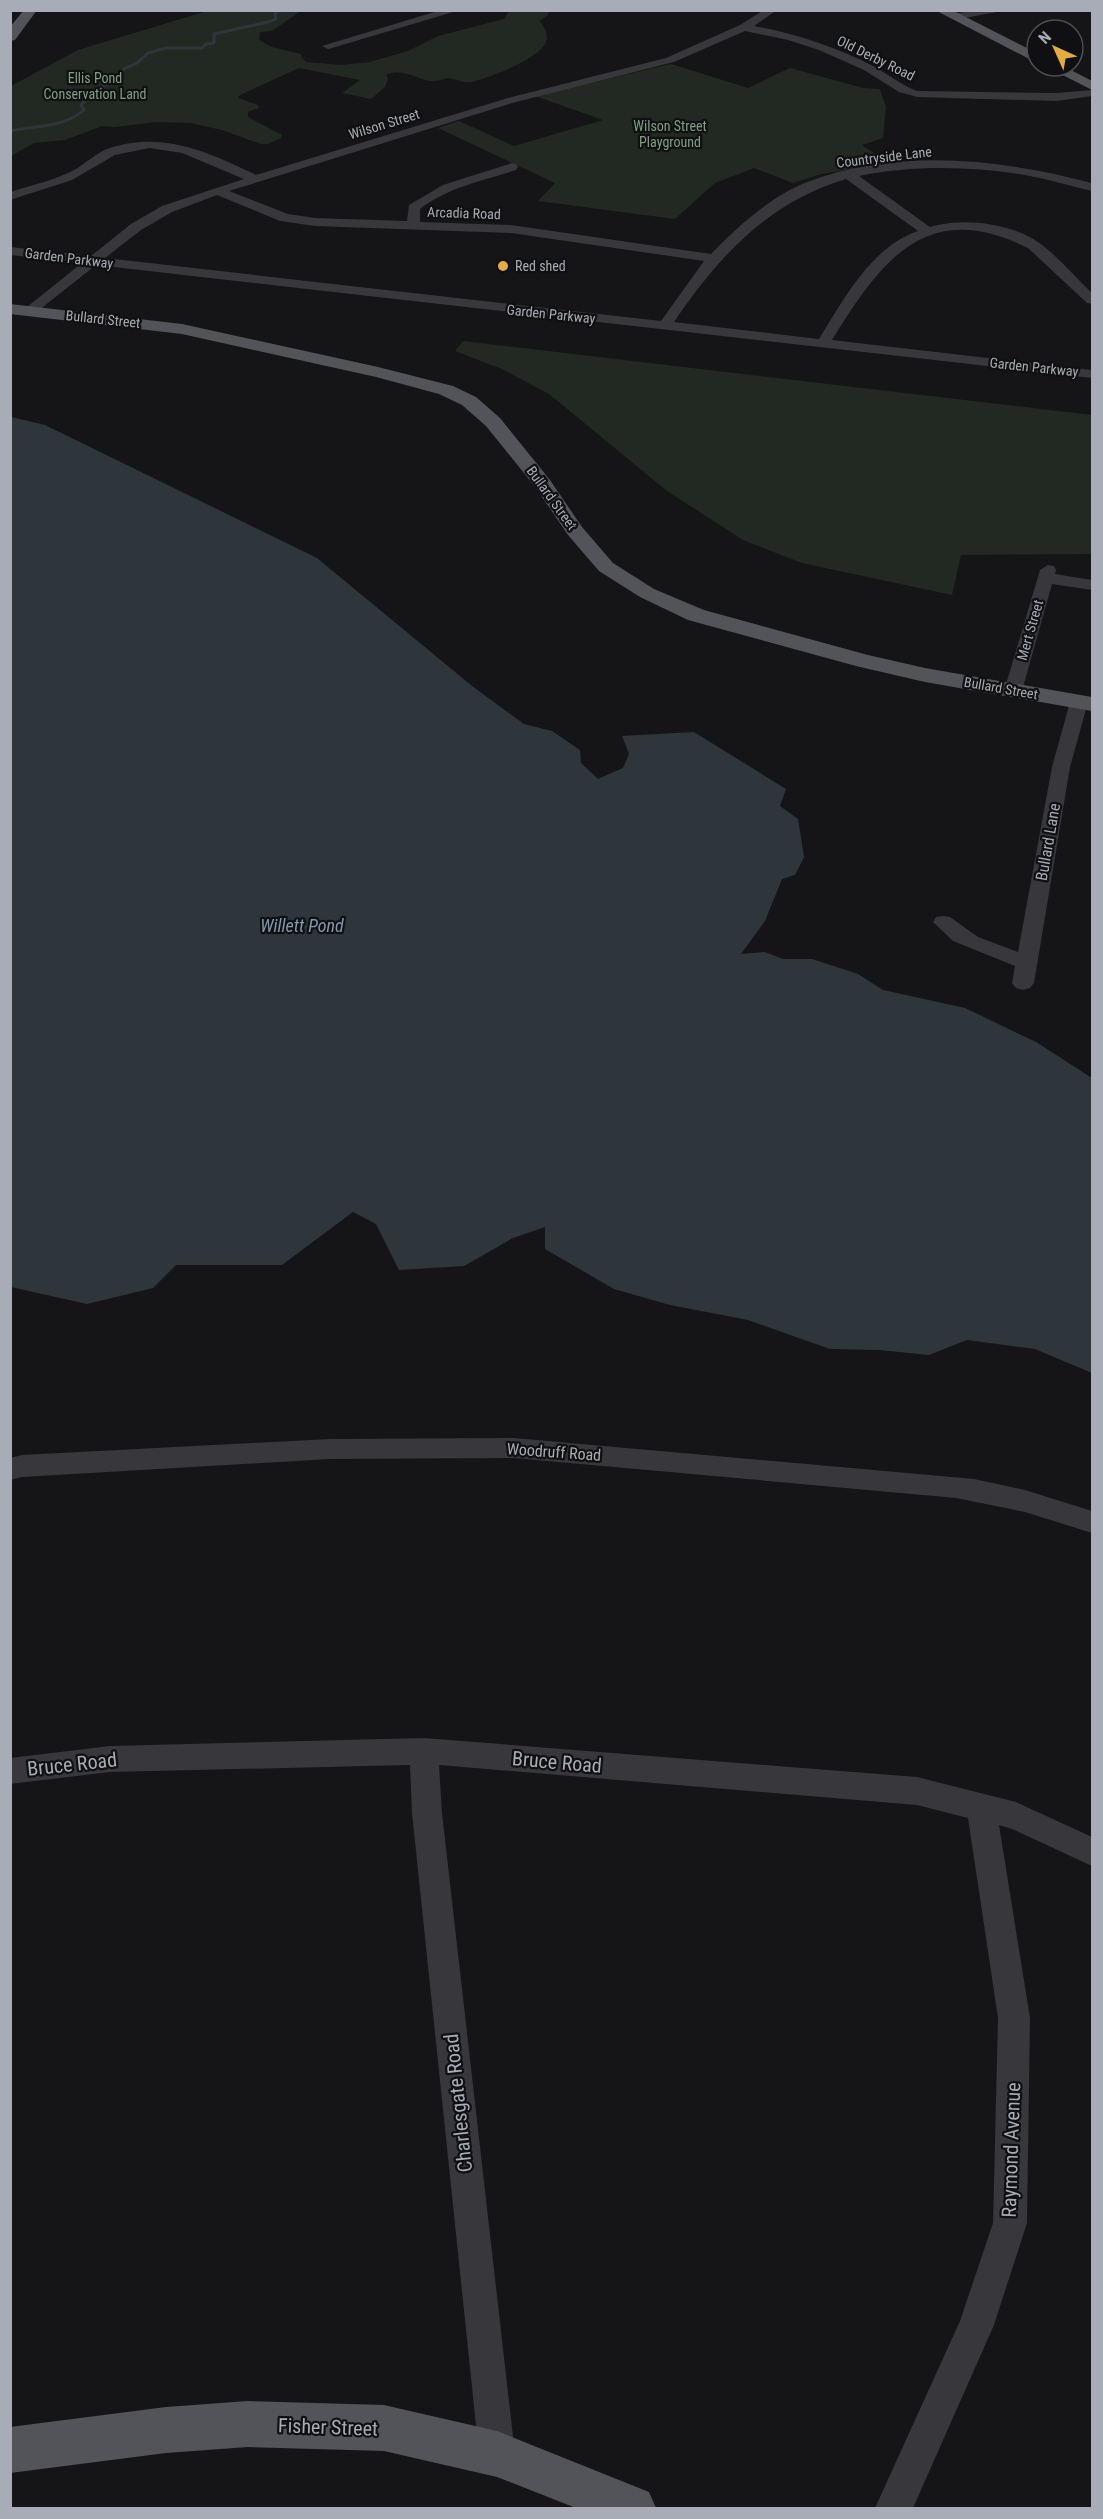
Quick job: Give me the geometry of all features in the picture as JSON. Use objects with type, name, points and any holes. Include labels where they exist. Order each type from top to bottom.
[{"type":"main road","points":[[10,37],[32,10]]},
{"type":"main road","points":[[947,14],[1025,52]]},
{"type":"main road","points":[[1074,78],[1092,88]]},
{"type":"main road","name":"Bullard Street","points":[[20,310],[182,329],[378,372],[446,390],[469,401],[493,422],[543,484],[575,531],[606,567],[647,593],[696,615],[794,643],[925,675],[1086,703]]},
{"type":"main road","name":"Fisher Street","points":[[10,2450],[166,2430],[248,2424],[384,2428],[497,2454],[633,2508]]},
{"type":"street","points":[[328,45],[455,10]]},
{"type":"street","name":"Wilson Street","points":[[20,310],[94,261],[145,221],[167,209],[255,179],[513,100],[670,60],[744,27],[771,10]]},
{"type":"street","points":[[947,14],[1002,10]]},
{"type":"street","name":"Old Derby Road","points":[[744,27],[809,42],[867,68],[906,92],[931,96],[1057,97],[1092,88]]},
{"type":"street","points":[[10,196],[75,175],[107,153],[134,146],[154,145],[188,149],[255,179]]},
{"type":"street","name":"Countryside Lane","points":[[664,326],[713,258],[727,244],[773,209],[808,187],[849,175],[925,165],[983,166],[1050,176],[1092,187]]},
{"type":"street","points":[[413,226],[412,214],[414,208],[421,202],[446,190],[512,167]]},
{"type":"street","points":[[849,175],[926,230]]},
{"type":"street","name":"Arcadia Road","points":[[217,191],[285,218],[315,222],[511,229],[713,258]]},
{"type":"street","points":[[823,343],[876,265],[906,240],[926,230],[973,226],[1008,233],[1033,245],[1092,300]]},
{"type":"street","name":"Garden Parkway","points":[[10,252],[1092,374]]},
{"type":"street","name":"Mert Street","points":[[1013,691],[1047,574],[1092,585]]},
{"type":"street","name":"Bullard Lane","points":[[943,922],[949,930],[981,946],[1004,952],[1024,973],[1061,767],[1086,703]]},
{"type":"street","name":"Woodruff Road","points":[[10,1468],[330,1449],[514,1448],[956,1487],[1008,1495],[1052,1507],[1092,1522]]},
{"type":"street","name":"Bruce Road","points":[[10,1771],[110,1759],[424,1751],[916,1791],[1016,1816],[1092,1852]]},
{"type":"street","name":"Charlesgate Road","points":[[424,1751],[427,1813],[497,2454]]},
{"type":"street","name":"Raymond Avenue","points":[[894,2508],[976,2325],[1010,2223],[1014,2018],[981,1808]]},
{"type":"green space","name":"Ellis Pond Conservation Land","points":[[207,11],[330,11],[299,12],[272,31],[260,32],[259,40],[272,47],[301,54],[306,62],[341,65],[370,62],[408,51],[438,36],[504,19],[509,11],[549,11],[548,15],[540,21],[547,36],[542,48],[513,67],[478,80],[468,82],[448,78],[429,81],[405,73],[392,73],[386,75],[388,79],[385,87],[371,99],[342,93],[360,80],[299,68],[240,95],[238,98],[258,105],[259,108],[248,112],[248,117],[282,135],[281,138],[268,144],[261,144],[222,130],[190,123],[156,122],[115,127],[102,126],[65,140],[34,143],[11,156],[11,86],[78,50]]},
{"type":"green space","name":"Wilson Street Playground","points":[[671,64],[748,88],[790,68],[863,88],[880,89],[886,107],[883,138],[862,145],[889,163],[821,174],[793,183],[754,168],[715,183],[675,219],[538,201],[555,183],[438,128],[459,121],[514,146],[603,120],[535,96]]},
{"type":"green space","points":[[463,341],[1092,415],[1092,554],[961,555],[952,595],[802,563],[743,540],[667,491],[549,394],[502,369],[455,351]]},
{"type":"water","name":"Willett Pond","points":[[11,417],[45,425],[317,558],[472,686],[524,724],[552,731],[580,750],[581,763],[598,779],[623,768],[629,754],[622,736],[694,732],[786,789],[780,806],[798,819],[804,857],[795,875],[782,879],[765,921],[741,954],[765,952],[783,959],[812,959],[858,974],[883,990],[965,1008],[1036,1042],[1092,1078],[1092,1373],[1035,1349],[967,1340],[929,1355],[879,1350],[830,1349],[748,1320],[670,1305],[614,1289],[545,1249],[545,1227],[513,1238],[464,1266],[399,1270],[376,1224],[353,1212],[282,1265],[176,1265],[153,1288],[87,1304],[11,1287]]},
{"type":"waterway","points":[[10,131],[58,123],[76,116],[84,110],[81,105],[94,91],[114,80],[124,69],[137,63],[148,53],[166,48],[202,48],[206,44],[214,43],[214,34],[268,22],[276,19],[275,12],[282,10]]},
{"type":"place","name":"Red shed","points":[[503,266]]}]
